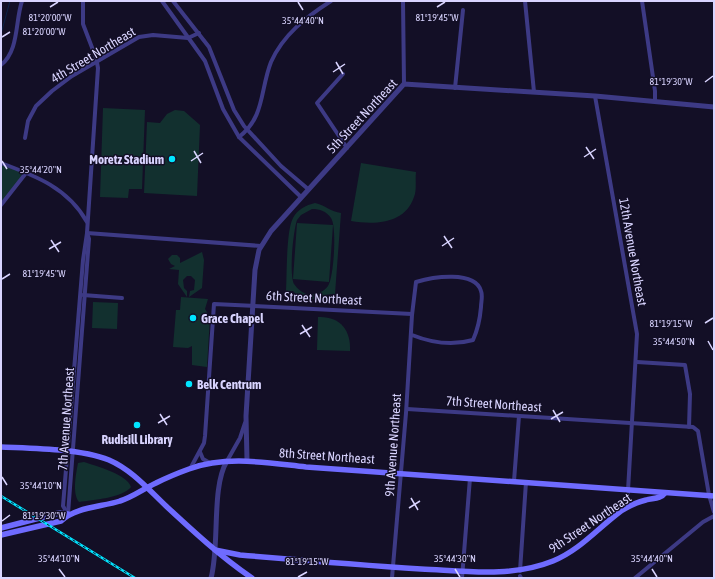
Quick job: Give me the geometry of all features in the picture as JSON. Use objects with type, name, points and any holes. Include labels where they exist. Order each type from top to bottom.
[{"type":"main road","points":[[1,447],[71,452],[94,456],[117,464],[128,470],[224,559],[252,578]]},
{"type":"main road","name":"8th Street Northeast","points":[[68,514],[122,500],[190,469],[227,461],[247,460],[306,467],[628,488],[662,491],[665,494]]},
{"type":"main road","points":[[665,494],[711,496]]},
{"type":"main road","name":"9th Street Northeast","points":[[215,550],[240,555],[520,575],[566,555],[627,508],[645,500],[663,497],[665,494]]},
{"type":"main road","points":[[1,528],[59,513],[68,514]]},
{"type":"main road","points":[[1,535],[61,521],[68,514]]},
{"type":"street","points":[[1,65],[8,58],[13,49],[22,1]]},
{"type":"street","name":"7th Avenue Northeast","points":[[68,514],[64,506],[71,452],[98,62],[83,24],[83,1]]},
{"type":"street","points":[[162,1],[204,61],[223,109],[240,138],[301,197]]},
{"type":"street","points":[[173,1],[199,32],[209,47],[234,110],[247,131],[308,189]]},
{"type":"street","points":[[240,138],[247,131],[257,116],[268,72],[278,49],[297,26],[331,1]]},
{"type":"street","points":[[403,1],[404,84]]},
{"type":"street","points":[[525,1],[534,92]]},
{"type":"street","points":[[642,1],[655,91],[655,101]]},
{"type":"street","points":[[455,88],[463,10]]},
{"type":"street","points":[[188,38],[199,32]]},
{"type":"street","name":"4th Street Northeast","points":[[24,138],[30,116],[40,102],[66,80],[143,36],[188,38]]},
{"type":"street","points":[[343,74],[318,103],[347,148]]},
{"type":"street","name":"5th Street Northeast","points":[[261,246],[308,189],[404,84],[594,96],[714,107]]},
{"type":"street","name":"12th Avenue Northeast","points":[[594,96],[637,328],[637,362],[627,508]]},
{"type":"street","points":[[1,164],[48,182],[77,206],[88,222]]},
{"type":"street","points":[[1,205],[26,173]]},
{"type":"street","points":[[87,233],[261,246],[255,270],[252,305],[246,416],[247,460]]},
{"type":"street","points":[[412,314],[416,282],[430,278],[466,278],[477,284],[481,292],[479,328],[473,340],[459,344],[446,344],[412,335]]},
{"type":"street","points":[[83,295],[122,298]]},
{"type":"street","name":"6th Street Northeast","points":[[200,452],[205,436],[214,304],[412,314]]},
{"type":"street","name":"9th Avenue Northeast","points":[[392,578],[407,409],[412,314]]},
{"type":"street","points":[[637,362],[685,365],[690,394],[689,427]]},
{"type":"street","name":"7th Street Northeast","points":[[407,409],[689,427],[698,430],[711,496]]},
{"type":"street","points":[[211,578],[215,550],[220,478],[227,461],[240,438],[246,416]]},
{"type":"street","points":[[514,481],[518,416]]},
{"type":"street","points":[[190,469],[200,452],[204,459],[211,464]]},
{"type":"street","points":[[462,578],[470,478]]},
{"type":"street","points":[[520,575],[526,481]]},
{"type":"street","points":[[711,496],[714,512]]},
{"type":"street","points":[[635,578],[703,522],[714,516]]},
{"type":"green space","points":[[103,108],[145,110],[142,189],[129,189],[128,198],[100,197]]},
{"type":"green space","name":"Moretz Stadium","points":[[175,110],[184,111],[200,125],[197,196],[144,193],[147,122],[160,123],[167,114]]},
{"type":"green space","points":[[361,163],[416,172],[415,194],[410,206],[404,213],[388,221],[370,223],[351,221]]},
{"type":"green space","points":[[1,165],[24,172],[6,199],[1,202]]},
{"type":"green space","points":[[315,203],[341,213],[335,294],[309,299],[299,296],[293,291],[286,291],[288,243],[293,218],[302,208]],"holes":[[[312,209],[325,212],[331,218],[334,231],[334,252],[332,273],[328,286],[320,292],[309,295],[301,291],[294,284],[292,253],[297,220],[301,215]]]},
{"type":"green space","points":[[297,223],[333,225],[329,282],[293,279]]},
{"type":"green space","points":[[202,252],[204,260],[202,288],[189,297],[190,291],[194,290],[195,280],[191,276],[187,276],[183,280],[184,288],[187,291],[187,297],[178,284],[179,270],[169,269],[175,266],[171,264],[168,259],[172,255],[177,255],[180,258],[180,263]]},
{"type":"green space","points":[[181,297],[208,299],[205,309],[210,317],[207,367],[192,365],[192,346],[188,348],[173,347],[176,310],[180,310]]},
{"type":"green space","points":[[93,302],[118,303],[117,329],[92,328]]},
{"type":"green space","points":[[318,317],[332,319],[343,326],[349,337],[350,351],[317,350]]},
{"type":"green space","points":[[84,462],[118,474],[128,482],[131,487],[121,494],[79,502],[75,489],[76,478],[78,463]]},
{"type":"waterway","points":[[1,34],[10,1]]},
{"type":"railway","points":[[1,496],[135,578]]},
{"type":"place","name":"Moretz Stadium","points":[[172,159]]},
{"type":"place","name":"Grace Chapel","points":[[193,318]]},
{"type":"place","name":"Belk Centrum","points":[[189,384]]},
{"type":"place","name":"Rudisill Library","points":[[137,425]]}]
